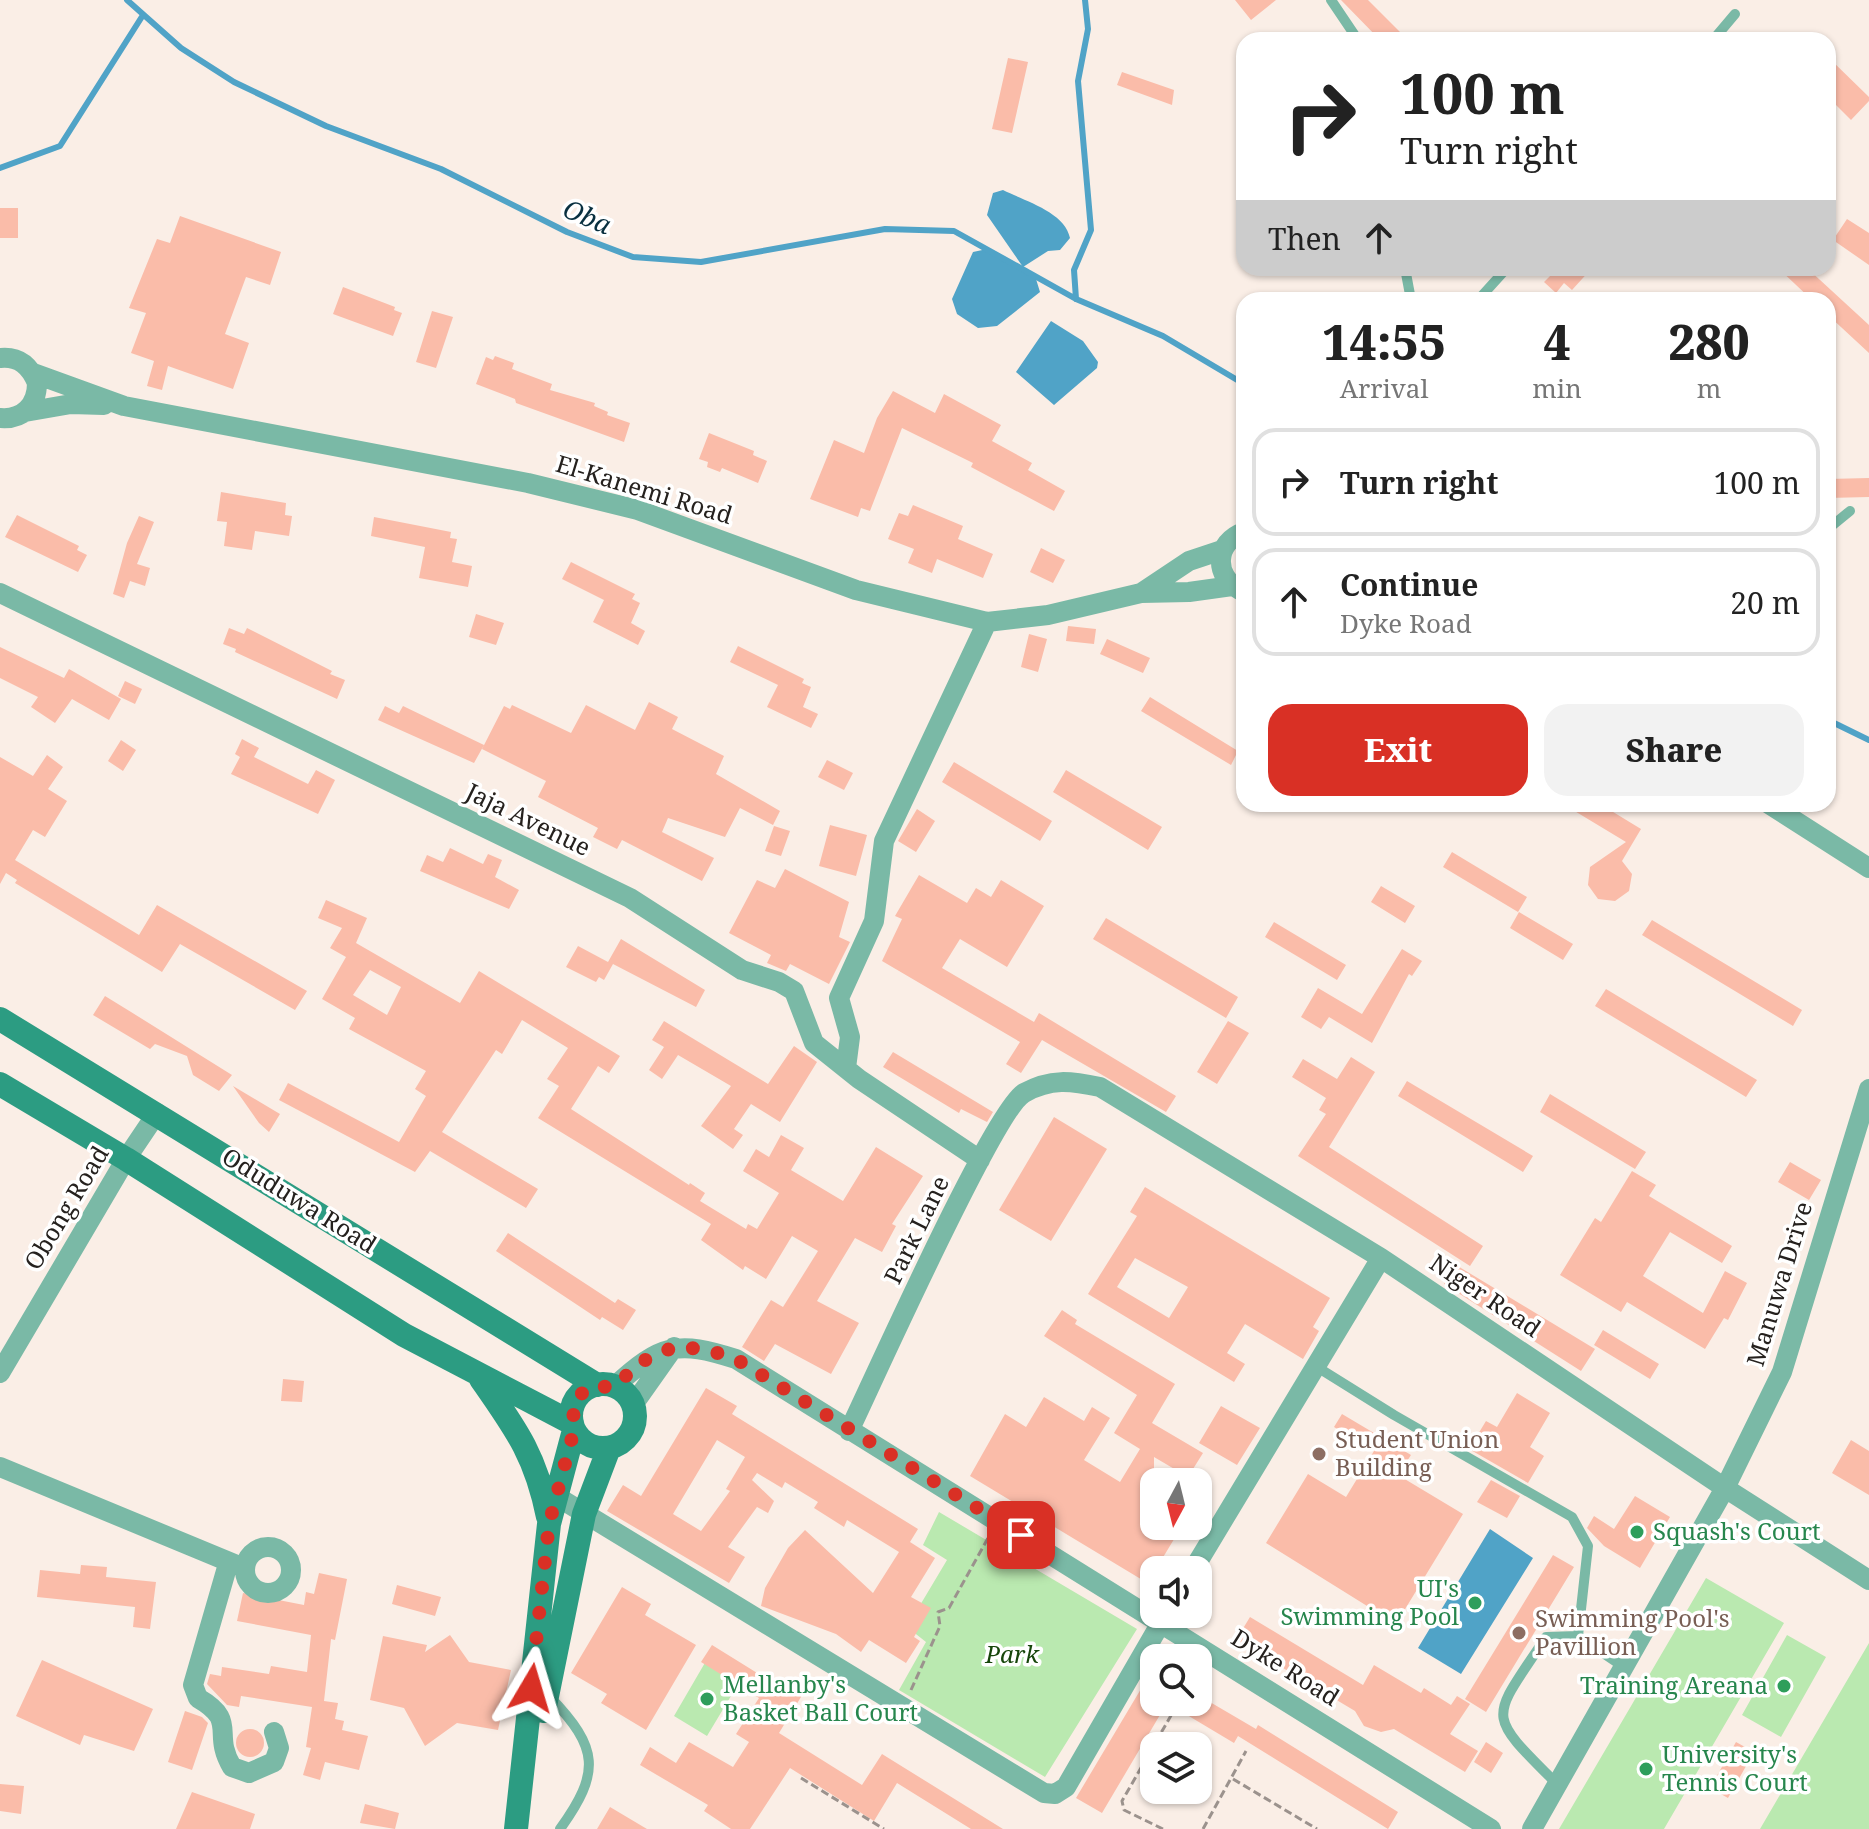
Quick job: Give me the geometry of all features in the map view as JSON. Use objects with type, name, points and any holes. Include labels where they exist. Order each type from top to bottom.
[{"type":"street","points":[[0,340],[37,393],[0,434]]},
{"type":"street","name":"El-Kanemi Road","points":[[17,363],[124,406]]},
{"type":"street","name":"El-Kanemi Road","points":[[14,415],[71,404],[124,406],[569,493],[638,510],[856,590],[987,622],[1048,615],[1141,593],[1236,588]]},
{"type":"street","name":"El-Kanemi Road","points":[[1141,593],[1189,561],[1222,550],[1236,536]]},
{"type":"street","points":[[1222,550],[1221,568],[1236,586]]},
{"type":"street","name":"Jaja Avenue","points":[[0,593],[630,898],[742,970],[794,991],[814,1043],[980,1160]]},
{"type":"street","points":[[846,1068],[850,1037],[839,998],[874,921],[884,841],[987,622]]},
{"type":"street","points":[[1782,812],[1869,868]]},
{"type":"street","name":"Oduduwa Road","points":[[0,1019],[606,1385]]},
{"type":"street","name":"Park Lane","points":[[849,1431],[980,1160],[1021,1094],[1061,1079]]},
{"type":"street","name":"Niger Road","points":[[1061,1079],[1100,1087],[1381,1258],[1725,1488],[1869,1580]]},
{"type":"street","points":[[0,1084],[126,1159],[404,1335],[573,1427],[589,1445],[609,1448],[623,1441],[633,1428],[633,1405],[674,1347]]},
{"type":"street","name":"Manuwa Drive","points":[[1532,1829],[1725,1488],[1782,1372],[1869,1089]]},
{"type":"street","name":"Obong Road","points":[[0,1373],[126,1159],[157,1113]]},
{"type":"street","points":[[1202,1556],[1381,1258]]},
{"type":"street","points":[[516,1829],[549,1524],[573,1427],[573,1403],[587,1388],[606,1385],[641,1362],[674,1347]]},
{"type":"street","name":"Dyke Road","points":[[674,1347],[705,1349],[736,1359],[997,1521],[1140,1604]]},
{"type":"street","points":[[478,1374],[525,1442],[539,1475],[549,1524]]},
{"type":"street","points":[[606,1385],[633,1405]]},
{"type":"street","points":[[531,1829],[546,1693],[584,1514],[609,1448]]},
{"type":"street","points":[[0,1467],[236,1566],[193,1685],[198,1698],[214,1708],[224,1721],[221,1749],[232,1767],[249,1773],[274,1762],[279,1748],[274,1732]]},
{"type":"street","points":[[556,1496],[1044,1793],[1055,1794],[1066,1787],[1158,1628]]},
{"type":"street","name":"Dyke Road","points":[[1179,1628],[1491,1829]]},
{"type":"lane","points":[[1331,0],[1353,32]]},
{"type":"lane","points":[[1720,32],[1735,14]]},
{"type":"lane","points":[[1485,292],[1500,276]]},
{"type":"lane","points":[[1836,522],[1850,511]]},
{"type":"lane","points":[[1317,1367],[1572,1517],[1588,1546],[1578,1636]]},
{"type":"lane","points":[[1558,1785],[1507,1734],[1501,1721],[1505,1700],[1546,1637],[1578,1636],[1624,1667]]},
{"type":"lane","points":[[546,1693],[575,1723],[591,1759],[588,1784],[560,1829]]},
{"type":"path","points":[[903,1708],[940,1626],[938,1612],[949,1608],[997,1521]]},
{"type":"path","points":[[1163,1829],[1124,1810],[1122,1801],[1171,1716]]},
{"type":"path","points":[[1203,1829],[1246,1751]]},
{"type":"path","points":[[801,1778],[884,1829]]},
{"type":"path","points":[[1233,1779],[1317,1829]]},
{"type":"path","points":[[869,1829],[873,1822]]},
{"type":"green space","name":"Park","points":[[939,1512],[1137,1629],[1045,1777],[899,1690],[926,1642],[907,1627],[947,1560],[923,1545]]},
{"type":"green space","name":"University's Tennis Court","points":[[1706,1578],[1784,1623],[1664,1829],[1559,1829]]},
{"type":"green space","name":"Training Areana","points":[[1787,1635],[1826,1657],[1781,1737],[1742,1715]]},
{"type":"green space","points":[[1869,1643],[1869,1829],[1760,1829]]},
{"type":"green space","name":"Mellanby's Basket Ball Court","points":[[706,1661],[740,1681],[707,1736],[674,1716]]},
{"type":"water","points":[[1003,190],[1043,208],[1061,221],[1070,238],[1060,250],[1048,251],[1023,267],[987,215],[993,193]]},
{"type":"water","points":[[987,249],[1036,279],[1040,292],[997,326],[978,328],[957,314],[952,299],[973,252]]},
{"type":"water","points":[[1051,321],[1083,341],[1098,362],[1097,368],[1054,405],[1016,372]]},
{"type":"water","name":"UI's Swimming Pool","points":[[1490,1529],[1533,1558],[1461,1674],[1418,1648]]},
{"type":"building","points":[[1235,0],[1276,0],[1251,20]]},
{"type":"building","points":[[1341,0],[1368,0],[1400,32],[1372,32]]},
{"type":"building","points":[[1008,58],[1028,62],[1012,133],[992,129]]},
{"type":"building","points":[[1836,65],[1869,97],[1869,101],[1851,120],[1836,105]]},
{"type":"building","points":[[1122,72],[1174,90],[1172,105],[1117,85]]},
{"type":"building","points":[[0,208],[18,208],[18,238],[0,238]]},
{"type":"building","points":[[180,216],[281,252],[270,285],[246,277],[225,334],[249,343],[233,389],[168,366],[162,390],[147,386],[154,361],[131,353],[146,313],[129,308],[157,239],[170,243]]},
{"type":"building","points":[[1847,219],[1869,233],[1869,265],[1836,242],[1836,236]]},
{"type":"building","points":[[1550,276],[1585,276],[1572,290],[1564,283],[1555,292],[1544,282]]},
{"type":"building","points":[[1786,276],[1816,276],[1833,292],[1804,292]]},
{"type":"building","points":[[343,287],[395,307],[394,310],[402,313],[393,336],[333,314]]},
{"type":"building","points":[[1836,295],[1869,325],[1869,353],[1836,322]]},
{"type":"building","points":[[432,311],[453,317],[436,368],[416,362]]},
{"type":"building","points":[[495,356],[514,363],[512,369],[552,384],[550,390],[595,403],[594,406],[608,412],[607,415],[630,423],[624,442],[516,403],[515,399],[476,384],[486,357],[493,360]]},
{"type":"building","points":[[893,391],[935,413],[944,394],[1001,425],[992,441],[1032,463],[1028,470],[1065,491],[1054,511],[971,467],[973,463],[902,428],[870,511],[861,508],[858,517],[810,499],[834,440],[864,453],[877,418]]},
{"type":"building","points":[[709,433],[754,451],[753,455],[767,461],[758,483],[722,468],[720,472],[707,467],[708,462],[699,459]]},
{"type":"building","points":[[1869,478],[1869,497],[1836,498],[1836,479]]},
{"type":"building","points":[[221,492],[286,503],[285,515],[292,516],[289,536],[255,531],[252,550],[224,546],[227,522],[217,521]]},
{"type":"building","points":[[913,505],[963,526],[958,539],[993,554],[983,578],[937,559],[932,573],[908,563],[914,549],[888,539],[899,513],[908,516]]},
{"type":"building","points":[[17,515],[79,546],[77,550],[87,555],[78,572],[5,537]]},
{"type":"building","points":[[139,516],[154,522],[137,564],[150,568],[145,586],[130,581],[124,598],[113,594],[127,543]]},
{"type":"building","points":[[374,517],[451,532],[450,538],[457,539],[452,562],[472,566],[468,587],[419,578],[425,547],[371,536]]},
{"type":"building","points":[[1041,548],[1065,560],[1053,583],[1030,572]]},
{"type":"building","points":[[571,562],[635,594],[632,599],[640,603],[631,623],[645,631],[638,645],[593,622],[604,600],[562,579]]},
{"type":"building","points":[[476,614],[504,623],[496,645],[469,637]]},
{"type":"building","points":[[1068,626],[1096,629],[1094,644],[1066,641]]},
{"type":"building","points":[[229,628],[244,634],[247,628],[332,671],[330,674],[345,680],[337,699],[235,652],[236,649],[223,644]]},
{"type":"building","points":[[1029,634],[1047,639],[1038,672],[1021,667]]},
{"type":"building","points":[[1107,639],[1150,658],[1143,673],[1100,654]]},
{"type":"building","points":[[738,646],[804,679],[802,683],[811,687],[803,707],[818,714],[811,728],[767,707],[778,685],[730,662]]},
{"type":"building","points":[[0,647],[64,678],[69,669],[121,699],[109,720],[72,699],[55,723],[31,707],[38,697],[0,678]]},
{"type":"building","points":[[125,681],[142,689],[135,704],[118,696]]},
{"type":"building","points":[[1150,697],[1236,750],[1231,765],[1141,711]]},
{"type":"building","points":[[649,702],[678,717],[672,729],[724,756],[716,774],[780,811],[773,825],[740,808],[725,837],[668,818],[662,832],[714,858],[702,881],[622,840],[617,849],[593,837],[598,828],[538,797],[546,781],[482,749],[504,706],[510,709],[512,705],[571,733],[586,705],[635,730]]},
{"type":"building","points":[[385,706],[399,713],[403,706],[484,745],[474,763],[378,720]]},
{"type":"building","points":[[242,739],[259,748],[254,757],[308,784],[316,770],[335,780],[318,814],[231,774],[240,757],[235,754]]},
{"type":"building","points":[[121,740],[136,750],[123,771],[108,761]]},
{"type":"building","points":[[47,755],[63,767],[48,789],[67,801],[45,837],[33,830],[15,860],[139,935],[157,905],[307,991],[295,1010],[180,944],[162,972],[15,883],[17,880],[6,873],[0,884],[0,757],[33,776]]},
{"type":"building","points":[[827,760],[853,773],[844,790],[818,777]]},
{"type":"building","points":[[954,762],[1052,821],[1040,841],[942,782]]},
{"type":"building","points":[[1066,770],[1162,827],[1148,850],[1053,792]]},
{"type":"building","points":[[917,809],[935,821],[916,852],[898,841]]},
{"type":"building","points":[[1576,812],[1613,812],[1641,829],[1622,861],[1632,874],[1629,891],[1615,901],[1598,899],[1588,885],[1590,867],[1626,842]]},
{"type":"building","points":[[830,825],[867,835],[856,876],[819,866]]},
{"type":"building","points":[[774,826],[790,831],[781,856],[765,851]]},
{"type":"building","points":[[450,848],[483,864],[488,854],[502,860],[495,877],[519,890],[509,909],[420,871],[427,855],[443,862]]},
{"type":"building","points":[[1452,852],[1527,897],[1518,912],[1443,867]]},
{"type":"building","points":[[785,869],[849,902],[839,937],[850,942],[829,984],[790,964],[786,971],[767,963],[771,955],[729,933],[757,880],[775,888]]},
{"type":"building","points":[[919,875],[967,903],[976,888],[991,897],[1001,880],[1044,906],[1007,967],[960,939],[942,968],[1034,1022],[1039,1013],[1176,1096],[1166,1112],[1042,1040],[1021,1073],[1006,1064],[1020,1042],[882,961],[902,919],[895,916]]},
{"type":"building","points":[[1381,886],[1415,906],[1405,923],[1371,902]]},
{"type":"building","points":[[326,900],[367,918],[356,943],[460,1003],[479,971],[620,1056],[609,1073],[598,1066],[571,1109],[705,1193],[700,1201],[746,1229],[748,1224],[757,1229],[779,1193],[743,1171],[756,1149],[769,1157],[781,1135],[804,1148],[791,1170],[843,1201],[876,1147],[923,1176],[892,1224],[896,1226],[882,1252],[855,1238],[817,1301],[859,1323],[831,1374],[775,1344],[764,1361],[742,1347],[771,1300],[783,1307],[818,1251],[792,1236],[766,1279],[745,1266],[743,1270],[701,1240],[711,1224],[538,1118],[559,1086],[547,1079],[568,1048],[522,1020],[502,1054],[496,1050],[442,1132],[538,1189],[526,1208],[430,1151],[415,1172],[279,1100],[288,1083],[399,1142],[426,1096],[415,1089],[426,1071],[349,1029],[355,1018],[322,999],[346,957],[330,948],[342,928],[318,918]],"holes":[[[370,970],[401,987],[387,1015],[353,995]]]},
{"type":"building","points":[[1519,912],[1573,944],[1563,960],[1510,928]]},
{"type":"building","points":[[1106,918],[1238,997],[1226,1018],[1093,939]]},
{"type":"building","points":[[1652,920],[1802,1010],[1793,1026],[1642,935]]},
{"type":"building","points":[[1274,922],[1346,965],[1337,980],[1265,937]]},
{"type":"building","points":[[621,939],[705,990],[696,1007],[613,964],[604,980],[599,977],[596,982],[566,967],[578,946],[608,962]]},
{"type":"building","points":[[1402,949],[1422,961],[1412,976],[1409,974],[1372,1043],[1329,1017],[1321,1029],[1301,1017],[1318,988],[1362,1014]]},
{"type":"building","points":[[1606,989],[1757,1080],[1746,1097],[1595,1006]]},
{"type":"building","points":[[105,996],[232,1075],[219,1091],[193,1075],[187,1056],[155,1044],[150,1049],[93,1015]]},
{"type":"building","points":[[664,1021],[768,1084],[794,1046],[817,1062],[780,1122],[751,1104],[734,1129],[743,1135],[733,1149],[701,1126],[731,1086],[678,1055],[662,1079],[649,1070],[664,1047],[652,1040]]},
{"type":"building","points":[[1228,1021],[1249,1033],[1217,1084],[1197,1072]]},
{"type":"building","points":[[893,1052],[993,1112],[987,1122],[961,1109],[959,1113],[883,1067]]},
{"type":"building","points":[[1351,1057],[1375,1072],[1329,1147],[1483,1246],[1470,1266],[1298,1156],[1326,1114],[1319,1110],[1326,1098],[1292,1077],[1303,1059],[1337,1079]]},
{"type":"building","points":[[1407,1081],[1533,1156],[1523,1172],[1398,1096]]},
{"type":"building","points":[[233,1086],[280,1114],[269,1132],[259,1123]]},
{"type":"building","points":[[1550,1094],[1646,1152],[1635,1169],[1540,1112]]},
{"type":"building","points":[[1054,1117],[1107,1149],[1051,1241],[999,1210]]},
{"type":"building","points":[[1790,1162],[1821,1180],[1809,1200],[1778,1182]]},
{"type":"building","points":[[1632,1171],[1656,1185],[1649,1196],[1732,1246],[1722,1263],[1670,1232],[1643,1276],[1703,1313],[1725,1271],[1747,1283],[1728,1320],[1724,1318],[1705,1349],[1627,1302],[1621,1312],[1560,1275],[1595,1218],[1601,1222]]},
{"type":"building","points":[[1145,1187],[1330,1298],[1313,1327],[1319,1331],[1303,1359],[1245,1324],[1227,1353],[1245,1364],[1234,1382],[1088,1294],[1137,1216],[1130,1212]],"holes":[[[1135,1258],[1188,1287],[1169,1318],[1117,1287]]]},
{"type":"building","points":[[508,1233],[615,1303],[618,1299],[636,1310],[623,1330],[602,1317],[600,1320],[496,1251]]},
{"type":"building","points":[[1456,1265],[1595,1349],[1581,1371],[1444,1284]]},
{"type":"building","points":[[1062,1310],[1077,1320],[1075,1324],[1175,1384],[1152,1423],[1203,1453],[1194,1468],[1173,1468],[1154,1457],[1154,1468],[1140,1468],[1140,1540],[1174,1540],[1164,1556],[1140,1556],[1140,1579],[970,1476],[1005,1414],[1026,1427],[1044,1397],[1084,1421],[1092,1407],[1110,1418],[1084,1460],[1120,1482],[1140,1449],[1114,1433],[1137,1395],[1044,1336]]},
{"type":"building","points":[[1603,1330],[1659,1364],[1650,1379],[1594,1345]]},
{"type":"building","points":[[283,1379],[304,1381],[302,1402],[281,1401]]},
{"type":"building","points":[[706,1388],[737,1406],[732,1414],[918,1529],[910,1542],[935,1558],[911,1597],[931,1608],[914,1637],[920,1641],[906,1663],[869,1640],[861,1652],[836,1634],[761,1606],[765,1588],[788,1548],[805,1530],[873,1593],[899,1552],[847,1520],[844,1527],[814,1508],[818,1502],[785,1482],[782,1488],[757,1473],[752,1480],[774,1501],[768,1513],[757,1507],[728,1547],[745,1557],[729,1583],[607,1511],[623,1485],[641,1496]],"holes":[[[717,1440],[745,1457],[726,1489],[730,1491],[701,1531],[673,1514]]]},
{"type":"building","points":[[1517,1393],[1550,1413],[1530,1447],[1544,1456],[1528,1483],[1469,1449],[1486,1421],[1497,1427]]},
{"type":"building","points":[[1221,1406],[1260,1428],[1237,1465],[1199,1443]]},
{"type":"building","name":"Student Union Building","points":[[1342,1414],[1411,1455],[1398,1475],[1463,1514],[1396,1624],[1266,1543],[1308,1474],[1346,1497],[1374,1451],[1334,1427]]},
{"type":"building","points":[[1851,1440],[1869,1451],[1869,1495],[1832,1473]]},
{"type":"building","points":[[1491,1480],[1520,1496],[1507,1518],[1477,1502]]},
{"type":"building","name":"Squash's Court","points":[[1635,1496],[1670,1517],[1640,1568],[1604,1546],[1587,1528],[1594,1516],[1614,1529]]},
{"type":"building","name":"Swimming Pool's Pavillion","points":[[1553,1555],[1574,1567],[1486,1712],[1465,1699]]},
{"type":"building","points":[[81,1565],[107,1567],[106,1577],[156,1582],[150,1629],[133,1627],[135,1607],[37,1597],[40,1570],[80,1574]]},
{"type":"building","points":[[319,1573],[347,1579],[335,1640],[331,1639],[324,1701],[338,1703],[335,1719],[344,1721],[342,1730],[368,1736],[359,1770],[325,1762],[320,1780],[303,1775],[311,1748],[306,1747],[312,1707],[241,1696],[239,1707],[227,1705],[207,1684],[210,1674],[221,1676],[222,1667],[269,1674],[271,1666],[307,1672],[311,1635],[237,1621],[243,1593],[304,1605],[306,1592],[314,1594]]},
{"type":"building","points":[[397,1585],[441,1597],[435,1616],[392,1604]]},
{"type":"building","points":[[622,1587],[651,1604],[645,1615],[696,1645],[646,1730],[601,1703],[607,1694],[571,1673]]},
{"type":"building","points":[[1250,1617],[1363,1685],[1374,1665],[1421,1693],[1424,1688],[1451,1705],[1457,1696],[1470,1704],[1450,1734],[1478,1751],[1465,1772],[1394,1729],[1381,1732],[1364,1726],[1355,1711],[1236,1640]]},
{"type":"building","points":[[450,1635],[469,1662],[511,1670],[498,1730],[457,1723],[425,1746],[404,1708],[370,1700],[383,1636],[427,1645],[425,1652]]},
{"type":"building","points":[[712,1645],[783,1689],[787,1682],[804,1692],[779,1733],[862,1785],[882,1754],[1003,1829],[971,1829],[897,1783],[874,1821],[790,1768],[750,1829],[731,1829],[704,1811],[708,1805],[640,1765],[650,1747],[676,1763],[689,1742],[733,1767],[749,1742],[736,1734],[759,1698],[701,1662]]},
{"type":"building","points":[[42,1660],[153,1709],[134,1751],[84,1735],[80,1745],[16,1716]]},
{"type":"building","points":[[1140,1691],[1140,1716],[1159,1716],[1150,1732],[1140,1732],[1140,1749],[1102,1813],[1076,1798]]},
{"type":"building","points":[[1212,1703],[1256,1729],[1258,1725],[1398,1812],[1388,1829],[1238,1736],[1234,1743],[1189,1716],[1212,1716]]},
{"type":"building","points":[[185,1711],[202,1717],[208,1723],[192,1770],[168,1762]]},
{"type":"building","points":[[250,1729],[260,1733],[264,1743],[260,1753],[250,1757],[240,1753],[236,1743],[240,1733]]},
{"type":"building","points":[[1486,1742],[1503,1753],[1491,1773],[1474,1762]]},
{"type":"building","points":[[1736,1742],[1754,1752],[1728,1798],[1710,1788]]},
{"type":"building","points":[[0,1784],[24,1786],[21,1814],[0,1811]]},
{"type":"building","points":[[192,1792],[255,1814],[250,1829],[176,1829]]},
{"type":"building","points":[[365,1804],[399,1813],[395,1829],[360,1823]]},
{"type":"building","points":[[610,1807],[647,1829],[597,1829]]},
{"type":"waterway","name":"Oba","points":[[127,0],[181,48],[234,82],[326,126],[441,169],[567,232],[633,257],[701,262],[885,229],[954,231],[1076,299],[1163,336],[1236,379]]},
{"type":"waterway","points":[[1076,299],[1074,270],[1091,230],[1078,81],[1088,29],[1085,0]]},
{"type":"waterway","name":"Oba","points":[[0,168],[60,146],[143,15]]},
{"type":"waterway","name":"Oba","points":[[1836,724],[1869,740]]},
{"type":"place","name":"Student Union Building","points":[[1319,1454]]},
{"type":"place","name":"Squash's Court","points":[[1637,1532]]},
{"type":"place","name":"UI's Swimming Pool","points":[[1475,1603]]},
{"type":"place","name":"Swimming Pool's Pavillion","points":[[1519,1633]]},
{"type":"place","name":"Training Areana","points":[[1784,1686]]},
{"type":"place","name":"Mellanby's Basket Ball Court","points":[[707,1699]]},
{"type":"place","name":"University's Tennis Court","points":[[1646,1769]]},
{"type":"route","points":[[531,1688],[549,1524],[574,1430],[573,1403],[587,1388],[606,1384],[615,1386],[641,1362],[674,1347],[705,1349],[736,1359],[1021,1535]]}]
